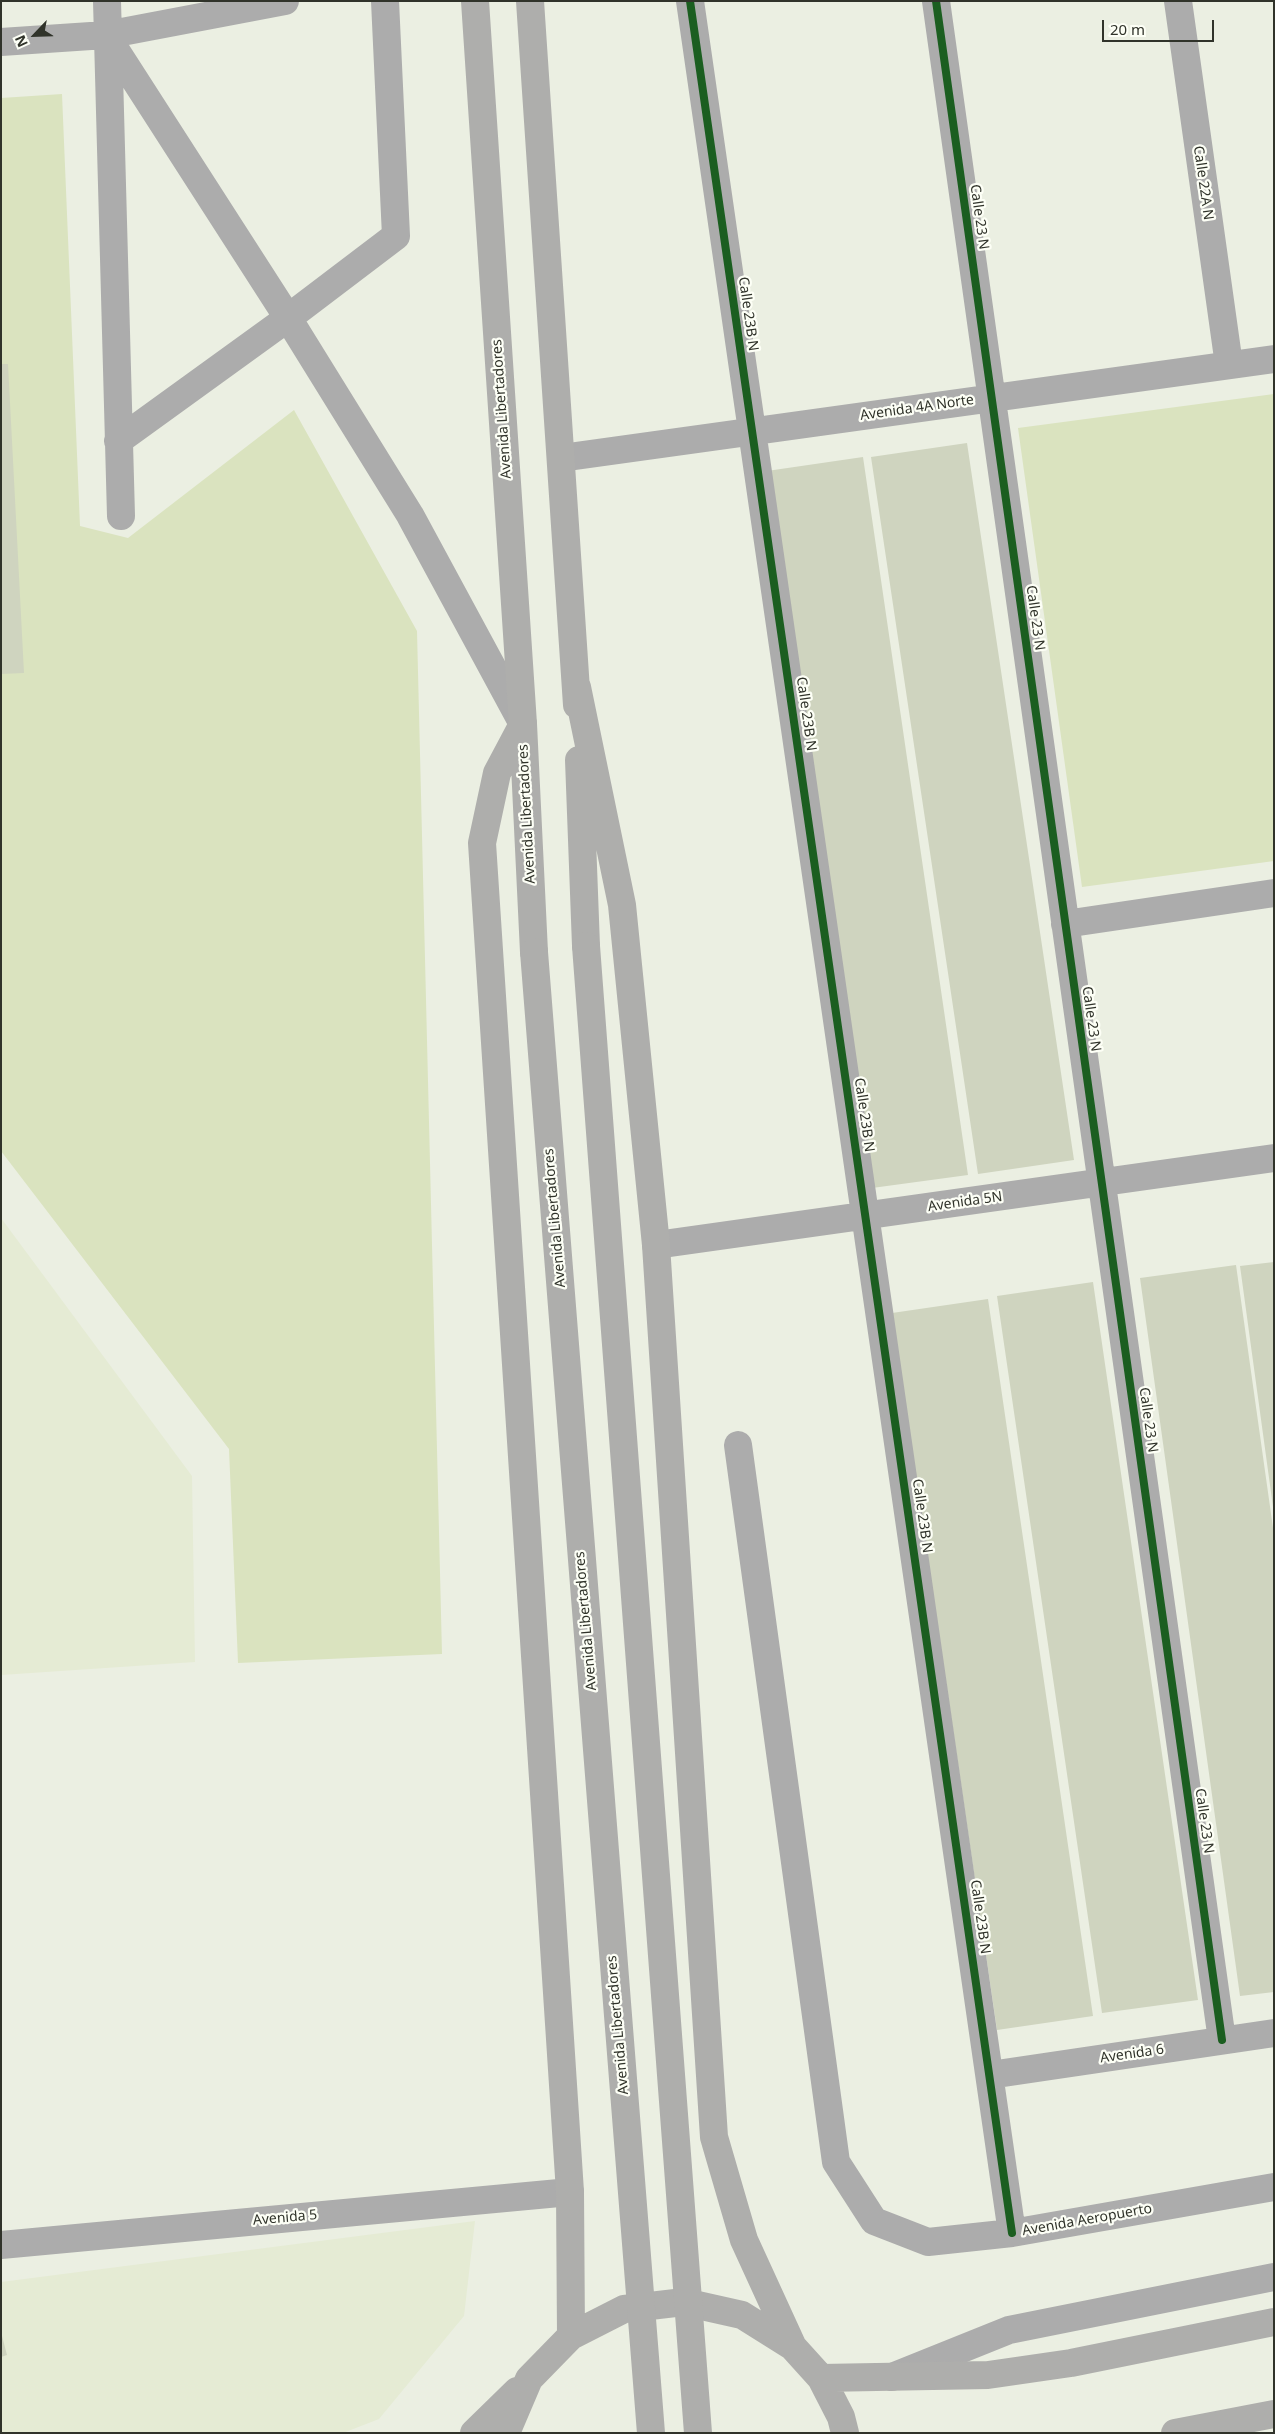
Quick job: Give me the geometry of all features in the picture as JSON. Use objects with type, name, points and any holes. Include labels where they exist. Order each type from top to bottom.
[{"type":"main road","name":"Avenida Libertadores","points":[[475,1],[523,724],[534,952],[651,2433]]},
{"type":"main road","points":[[530,1],[577,687],[586,946],[698,2433]]},
{"type":"main road","points":[[577,687],[622,905],[656,1245],[714,2137],[744,2240],[793,2347]]},
{"type":"main road","points":[[523,724],[497,773],[482,844],[570,2192],[571,2336]]},
{"type":"main road","points":[[474,2433],[571,2336],[624,2309],[684,2302],[742,2315],[793,2347],[821,2378],[841,2417],[845,2433]]},
{"type":"main road","points":[[821,2378],[988,2375],[1072,2363],[1274,2322]]},
{"type":"main road","points":[[506,2433],[529,2379]]},
{"type":"main road","points":[[1175,2433],[1274,2414]]},
{"type":"street","points":[[107,1],[106,35],[121,516]]},
{"type":"street","points":[[1,42],[106,35],[285,1]]},
{"type":"street","points":[[118,441],[288,318],[396,236],[385,1]]},
{"type":"street","name":"Calle 23B N","points":[[690,1],[1012,2233]]},
{"type":"street","name":"Calle 23 N","points":[[936,1],[1222,2040]]},
{"type":"street","name":"Calle 22A N","points":[[1178,1],[1228,365]]},
{"type":"street","points":[[106,35],[288,318],[410,515],[523,724]]},
{"type":"street","name":"Avenida 4A Norte","points":[[561,458],[1274,359]]},
{"type":"street","points":[[1066,924],[1274,893]]},
{"type":"street","name":"Avenida 5N","points":[[656,1245],[1274,1158]]},
{"type":"street","name":"Avenida Aeropuerto","points":[[738,1445],[836,2162],[874,2220],[928,2242],[1012,2233],[1274,2187]]},
{"type":"street","name":"Avenida 6","points":[[990,2074],[1274,2033]]},
{"type":"street","name":"Avenida 5","points":[[1,2245],[570,2192]]},
{"type":"street","points":[[887,2378],[1009,2330],[1274,2277]]},
{"type":"shaded area","points":[[62,94],[80,526],[128,538],[294,410],[417,631],[442,1654],[238,1663],[229,1449],[1,1151],[1,98]]},
{"type":"shaded area","points":[[1274,394],[1274,861],[1082,887],[1018,428]]},
{"type":"shaded area","points":[[1,1218],[192,1476],[195,1662],[1,1675]]},
{"type":"shaded area","points":[[475,2221],[464,2316],[379,2419],[343,2433],[1,2433],[1,2282]]},
{"type":"building","points":[[1,364],[8,364],[24,673],[1,674]]},
{"type":"building","points":[[967,443],[1074,1160],[978,1174],[871,457]]},
{"type":"building","points":[[863,457],[968,1175],[872,1188],[767,471]]},
{"type":"building","points":[[1274,1262],[1274,1506],[1273,1507],[1240,1266]]},
{"type":"building","points":[[1236,1265],[1274,1535],[1274,1992],[1240,1996],[1140,1278]]},
{"type":"building","points":[[1093,1282],[1198,2000],[1102,2013],[997,1296]]},
{"type":"building","points":[[988,1299],[1093,2016],[997,2030],[892,1313]]},
{"type":"building","points":[[1,2332],[7,2355],[1,2357]]},
{"type":"cycle path","points":[[690,1],[1012,2233]]},
{"type":"cycle path","points":[[936,1],[1222,2040]]}]
